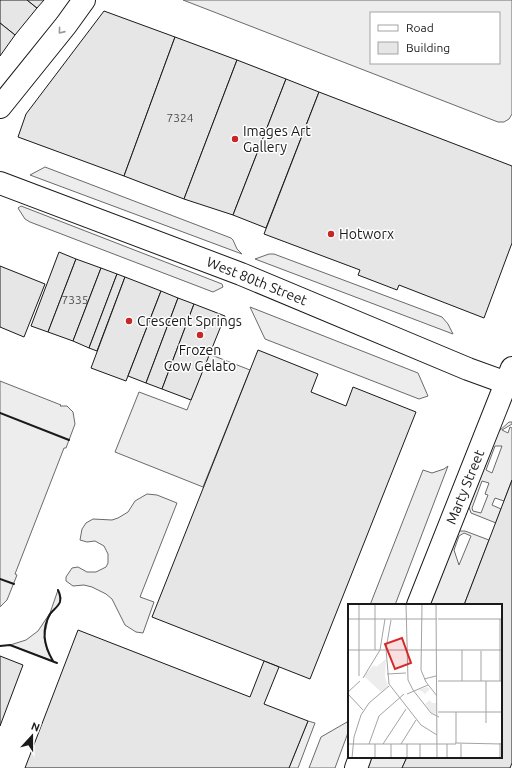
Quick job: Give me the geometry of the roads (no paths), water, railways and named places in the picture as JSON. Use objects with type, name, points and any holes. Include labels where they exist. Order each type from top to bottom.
[{"type":"street","points":[[0,108],[84,0]]},
{"type":"street","name":"West 80th Street","points":[[0,183],[242,274],[468,369],[510,379]]},
{"type":"street","name":"Marty Street","points":[[418,604],[510,379]]},
{"type":"street","points":[[356,768],[360,758]]},
{"type":"place","name":"Images Art Gallery","points":[[235,139]]},
{"type":"place","name":"Hotworx","points":[[331,234]]},
{"type":"place","name":"Crescent Springs","points":[[129,321]]},
{"type":"place","name":"Frozen Cow Gelato","points":[[200,335]]}]
